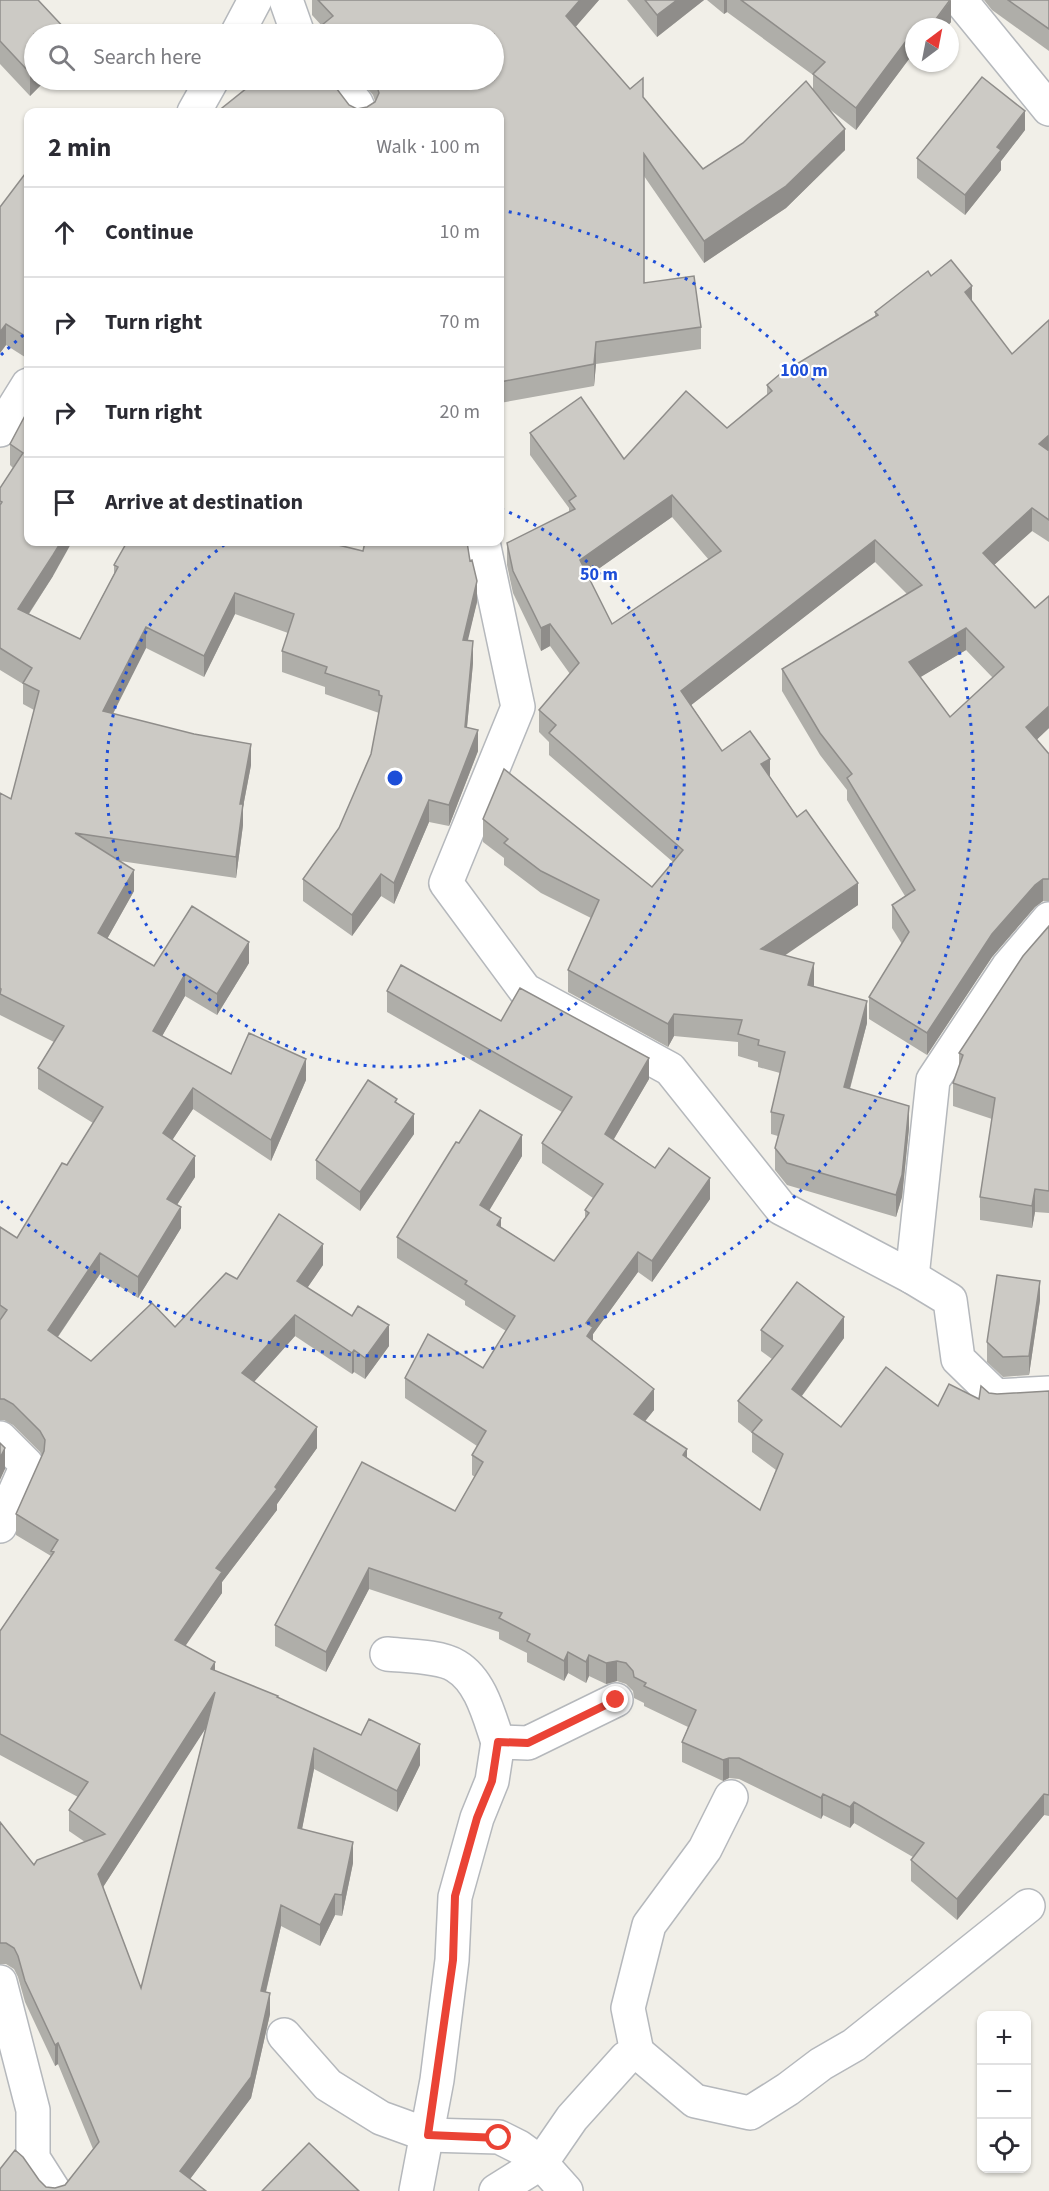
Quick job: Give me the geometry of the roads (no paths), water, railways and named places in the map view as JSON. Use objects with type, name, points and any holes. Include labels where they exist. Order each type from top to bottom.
[{"type":"street","points":[[242,24],[255,0]]},
{"type":"street","points":[[286,0],[294,24]]},
{"type":"street","points":[[960,0],[1049,110]]},
{"type":"street","points":[[196,108],[206,90]]},
{"type":"street","points":[[345,90],[358,108]]},
{"type":"street","points":[[0,430],[24,391]]},
{"type":"street","points":[[484,546],[518,707],[446,883],[525,990],[670,1069],[781,1208],[912,1277],[950,1300],[958,1359],[996,1396],[1049,1393]]},
{"type":"street","points":[[912,1277],[933,1080],[1008,967],[1049,919]]},
{"type":"street","points":[[0,1438],[27,1465],[0,1526]]},
{"type":"street","points":[[387,1654],[455,1665],[469,1676],[485,1705],[498,1742],[492,1781],[477,1818],[455,1896],[453,1960],[428,2135],[416,2191]]},
{"type":"street","points":[[498,1742],[528,1743],[616,1700]]},
{"type":"street","points":[[731,1797],[705,1849],[649,1925],[628,2008],[637,2052],[695,2101],[750,2113],[788,2089],[821,2064],[854,2045],[1028,1906]]},
{"type":"street","points":[[0,1982],[33,2110],[33,2158],[54,2191]]},
{"type":"street","points":[[284,2035],[328,2085],[381,2118],[428,2135],[499,2138],[519,2147],[541,2163],[566,2191]]},
{"type":"street","points":[[496,2191],[541,2163],[572,2118],[626,2058],[637,2052]]}]
